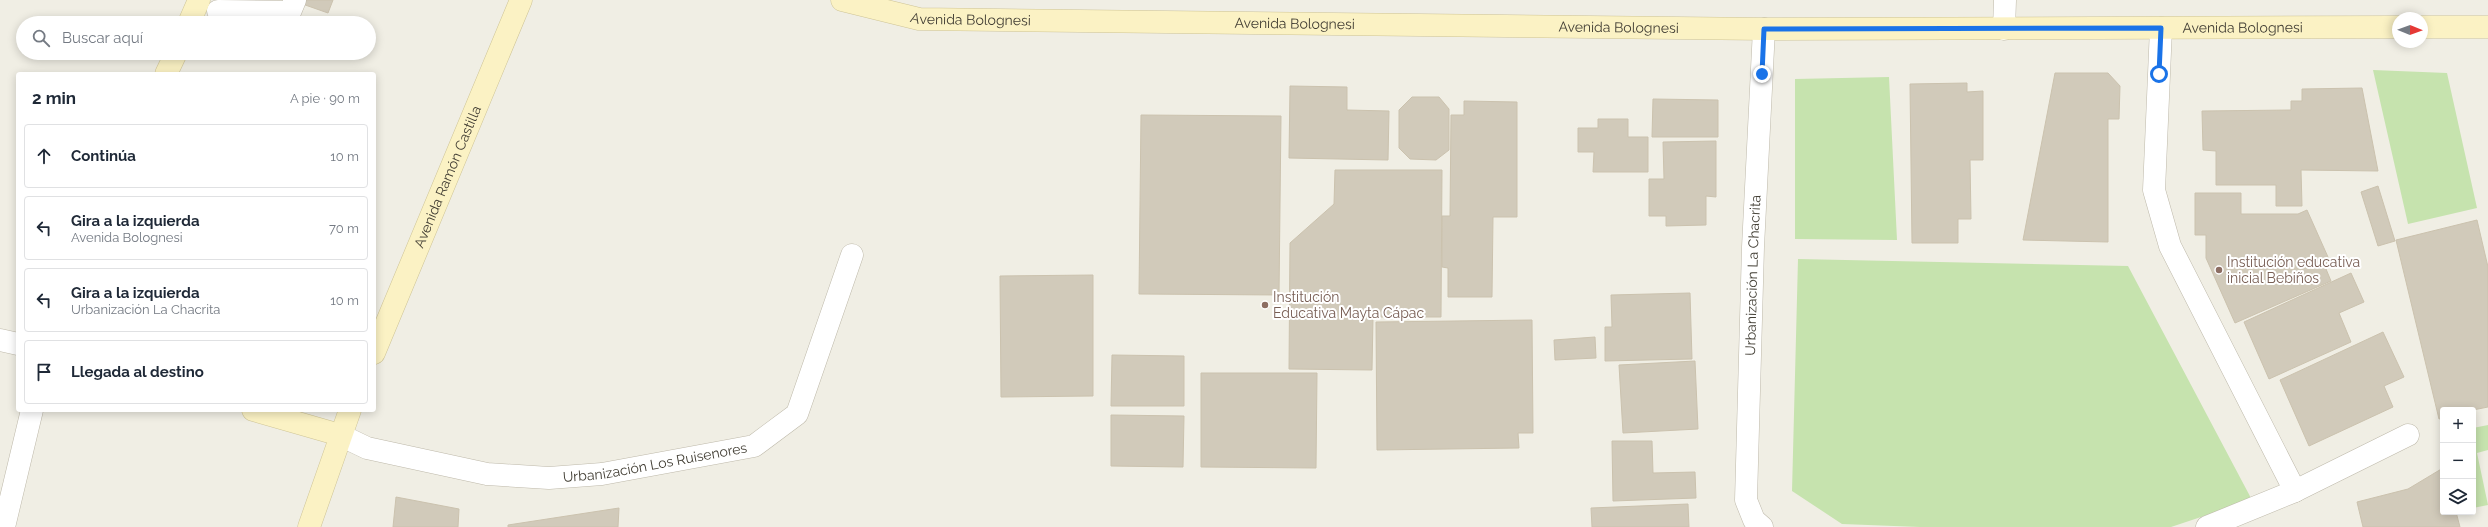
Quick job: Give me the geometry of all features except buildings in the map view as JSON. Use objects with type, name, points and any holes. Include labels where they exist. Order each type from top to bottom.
[{"type":"main road","name":"Avenida Ramón Castilla","points":[[376,348],[521,0]]},
{"type":"main road","name":"Avenida Bolognesi","points":[[842,0],[919,19],[1764,29],[2392,27]]},
{"type":"main road","points":[[2428,27],[2488,27]]},
{"type":"main road","points":[[167,72],[173,60]]},
{"type":"main road","points":[[260,412],[340,435]]},
{"type":"main road","points":[[309,527],[349,412]]},
{"type":"street","points":[[193,14],[220,6],[290,12],[296,0]]},
{"type":"street","points":[[2004,29],[2005,0]]},
{"type":"street","points":[[2161,28],[2154,190],[2170,246],[2295,491]]},
{"type":"street","name":"Urbanización La Chacrita","points":[[1758,524],[1746,500],[1753,247],[1764,29]]},
{"type":"street","name":"Urbanización Los Ruisenores","points":[[340,435],[367,448],[487,474],[549,478],[602,474],[754,446],[797,414],[852,255]]},
{"type":"street","points":[[0,340],[16,344]]},
{"type":"street","points":[[4,527],[32,412]]},
{"type":"street","points":[[2207,527],[2295,491],[2408,435]]},
{"type":"green space","points":[[2373,70],[2447,73],[2477,208],[2408,224]]},
{"type":"green space","points":[[1889,77],[1897,240],[1795,239],[1795,79]]},
{"type":"green space","points":[[1798,259],[2128,266],[2252,500],[2171,527],[1920,527],[1842,524],[1792,491]]},
{"type":"green space","points":[[2488,425],[2488,450],[2477,453],[2488,505],[2476,507],[2476,443],[2476,427]]},
{"type":"place","name":"Institución educativa inicial Bebiños","points":[[2219,270]]},
{"type":"place","name":"Institución Educativa Mayta Cápac","points":[[1265,305]]},
{"type":"route","points":[[1762,74],[1764,29],[2161,28],[2159,74]]}]
